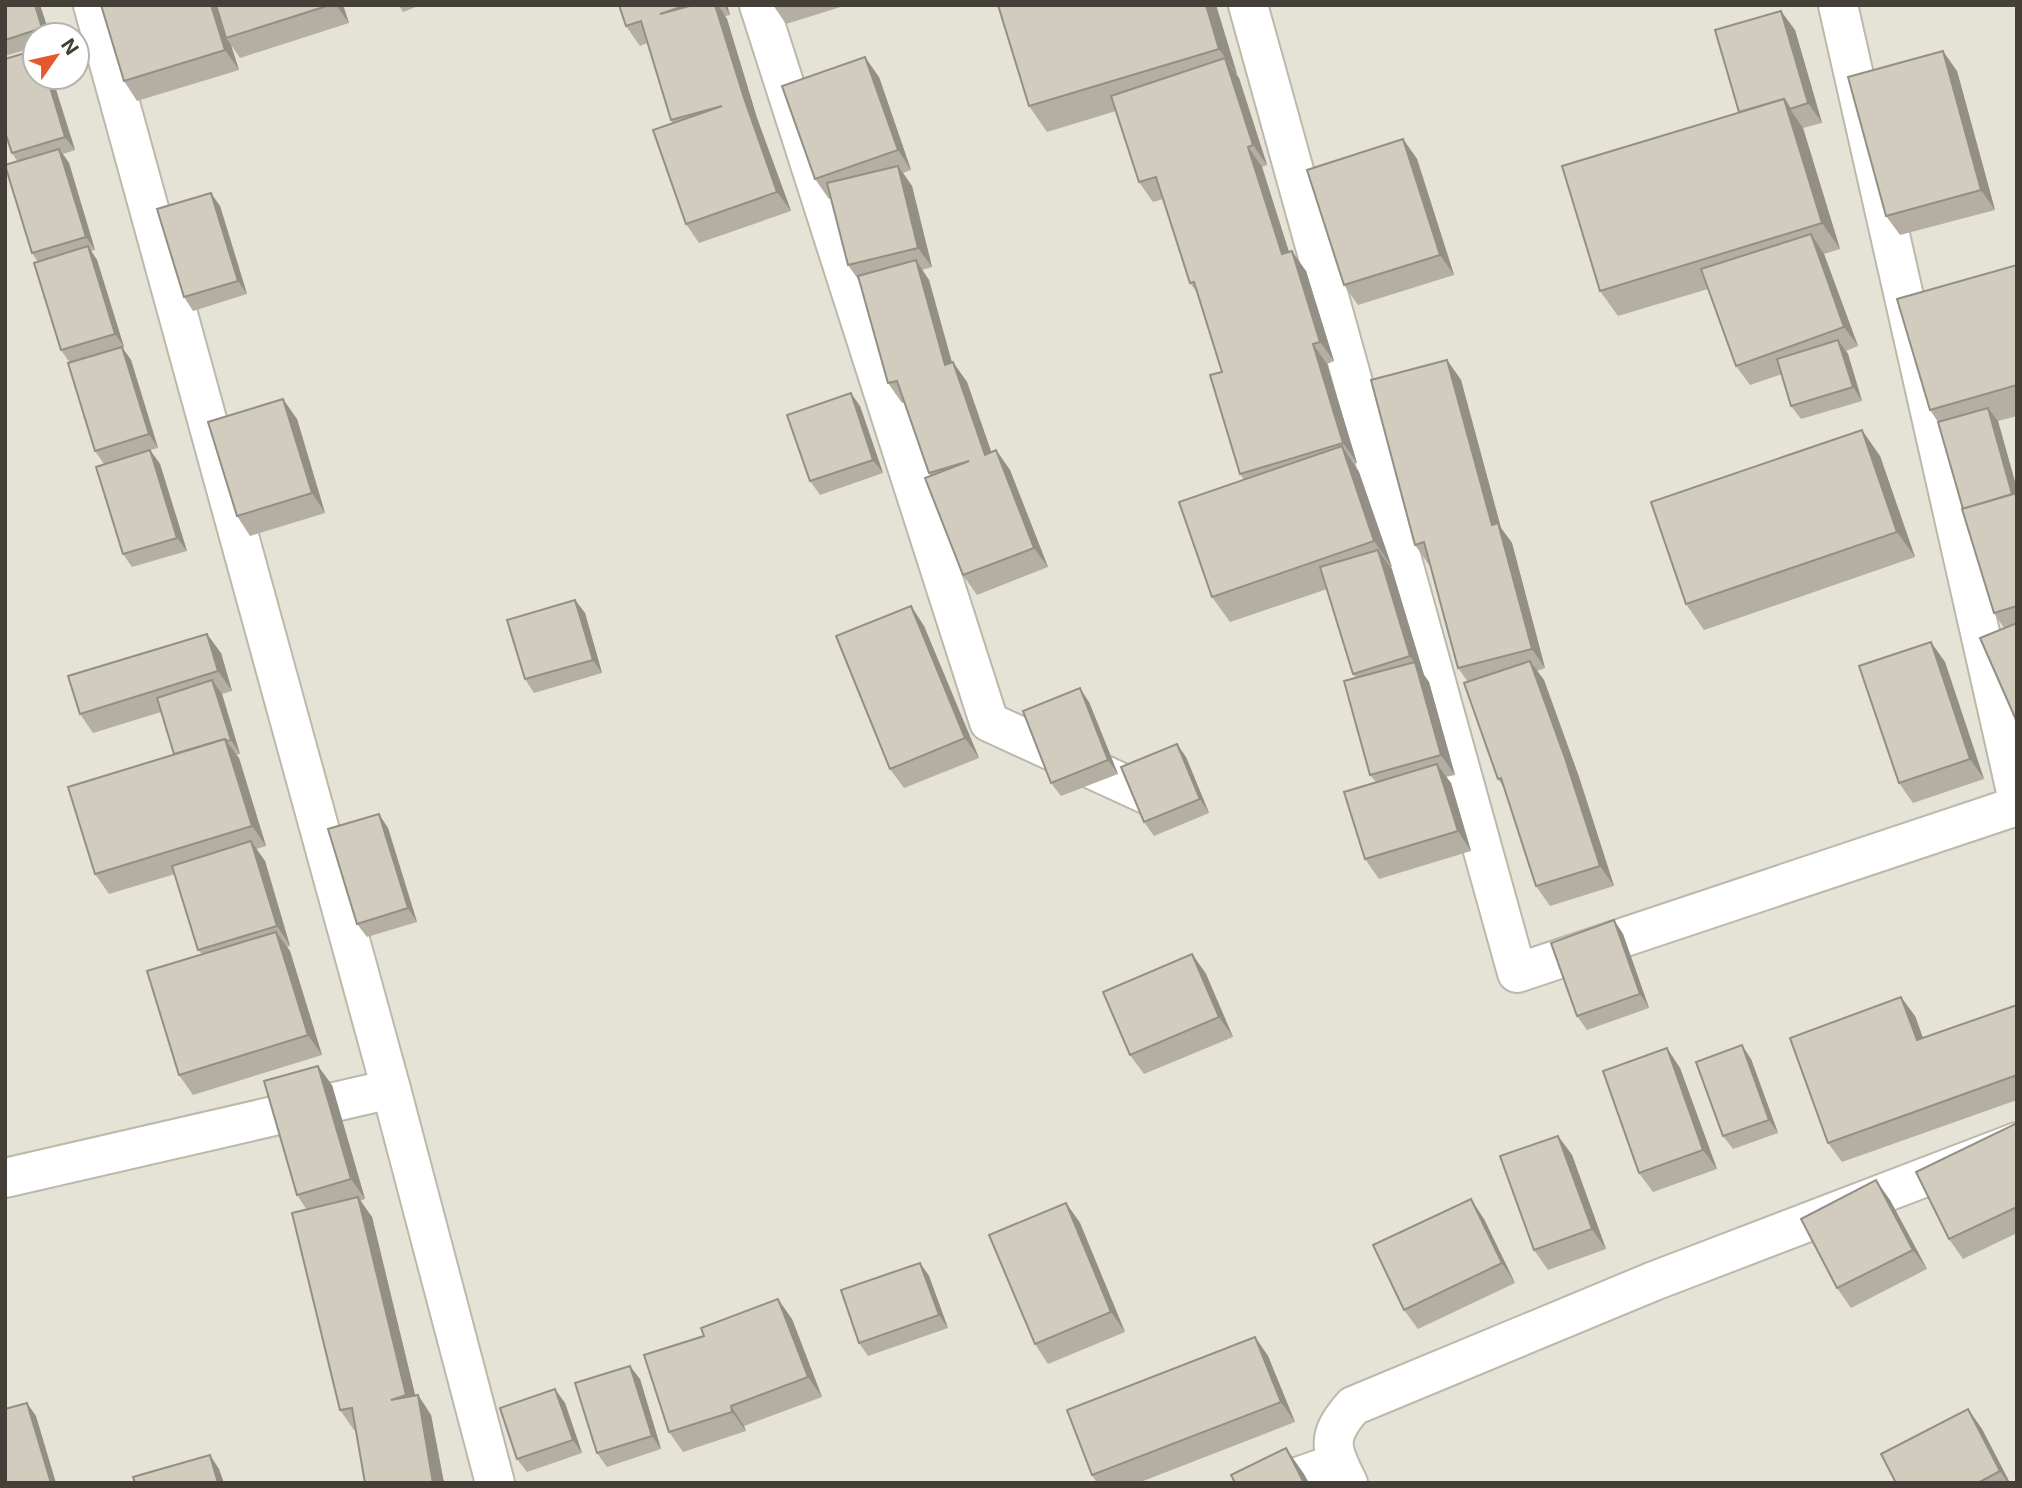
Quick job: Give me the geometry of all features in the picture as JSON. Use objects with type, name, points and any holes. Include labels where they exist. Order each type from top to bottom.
[{"type":"street","points":[[93,5],[391,1088],[495,1483]]},
{"type":"street","points":[[759,5],[989,722],[1150,796]]},
{"type":"street","points":[[1248,5],[1517,973],[2017,806]]},
{"type":"street","points":[[1838,5],[2017,796]]},
{"type":"street","points":[[5,1178],[391,1088]]},
{"type":"street","points":[[1280,1483],[1342,1473],[1332,1442],[1338,1423],[1353,1406],[1654,1281],[2017,1142]]},
{"type":"shaded area","points":[[5,5],[2017,5],[2017,1483],[5,1483]]},
{"type":"building","points":[[5,5],[35,5],[40,21],[21,21],[21,35],[5,40]]},
{"type":"building","points":[[101,5],[211,5],[225,50],[124,81]]},
{"type":"building","points":[[216,5],[330,5],[226,38]]},
{"type":"building","points":[[619,5],[687,5],[660,14],[693,5],[715,5],[777,192],[686,224],[653,130],[722,106],[671,120],[641,21],[626,26]]},
{"type":"building","points":[[998,5],[1206,5],[1219,49],[1029,106]]},
{"type":"building","points":[[1781,11],[1808,103],[1790,109],[1784,99],[1739,112],[1715,30]]},
{"type":"building","points":[[1943,51],[1981,190],[1886,216],[1848,77]]},
{"type":"building","points":[[21,54],[21,91],[51,91],[65,137],[12,153],[5,132],[5,59]]},
{"type":"building","points":[[865,57],[898,150],[815,179],[782,86]]},
{"type":"building","points":[[1225,58],[1253,145],[1248,147],[1282,254],[1292,251],[1320,342],[1313,344],[1343,443],[1240,474],[1210,375],[1222,372],[1194,282],[1190,283],[1156,177],[1139,182],[1111,96]]},
{"type":"building","points":[[1784,99],[1822,223],[1600,291],[1562,166]]},
{"type":"building","points":[[1403,139],[1440,255],[1344,285],[1307,170]]},
{"type":"building","points":[[59,149],[86,237],[32,253],[5,165]]},
{"type":"building","points":[[898,166],[918,248],[848,265],[827,183]]},
{"type":"building","points":[[211,193],[238,281],[184,297],[157,209]]},
{"type":"building","points":[[1811,234],[1844,327],[1736,366],[1701,269]]},
{"type":"building","points":[[88,246],[115,334],[61,350],[34,263]]},
{"type":"building","points":[[916,260],[945,365],[953,362],[985,455],[996,450],[1034,548],[963,575],[925,478],[969,461],[929,473],[897,381],[888,383],[858,276]]},
{"type":"building","points":[[2017,265],[2017,385],[1930,410],[1897,299]]},
{"type":"building","points":[[1838,340],[1853,387],[1791,406],[1777,359]]},
{"type":"building","points":[[122,347],[149,434],[95,451],[68,363]]},
{"type":"building","points":[[1447,360],[1492,525],[1498,523],[1532,649],[1458,668],[1424,542],[1415,545],[1371,380]]},
{"type":"building","points":[[851,393],[873,460],[810,481],[787,415]]},
{"type":"building","points":[[283,399],[312,493],[237,516],[208,422]]},
{"type":"building","points":[[1988,408],[2012,494],[1963,509],[1938,422]]},
{"type":"building","points":[[1862,430],[1897,532],[1686,604],[1651,502]]},
{"type":"building","points":[[1342,446],[1374,541],[1212,597],[1179,502]]},
{"type":"building","points":[[150,450],[177,538],[123,554],[96,467]]},
{"type":"building","points":[[2017,493],[2017,606],[1994,613],[1962,509]]},
{"type":"building","points":[[1378,550],[1410,656],[1353,674],[1320,567]]},
{"type":"building","points":[[575,600],[593,660],[525,679],[507,620]]},
{"type":"building","points":[[911,606],[965,738],[890,769],[836,636]]},
{"type":"building","points":[[2017,623],[2017,722],[1980,638]]},
{"type":"building","points":[[207,634],[218,671],[80,714],[68,676]]},
{"type":"building","points":[[1931,642],[1970,759],[1899,783],[1859,666]]},
{"type":"building","points":[[1530,661],[1600,866],[1536,886],[1501,778],[1498,779],[1464,683]]},
{"type":"building","points":[[1415,662],[1441,755],[1370,775],[1344,681]]},
{"type":"building","points":[[212,680],[231,740],[225,739],[174,754],[157,698]]},
{"type":"building","points":[[1080,688],[1108,760],[1051,783],[1023,711]]},
{"type":"building","points":[[225,739],[252,826],[95,874],[68,787]]},
{"type":"building","points":[[1177,744],[1200,799],[1144,822],[1121,767]]},
{"type":"building","points":[[1437,764],[1458,831],[1365,859],[1344,792]]},
{"type":"building","points":[[379,814],[408,908],[357,924],[328,829]]},
{"type":"building","points":[[251,841],[277,926],[198,950],[172,866]]},
{"type":"building","points":[[1614,920],[1640,994],[1577,1016],[1551,943]]},
{"type":"building","points":[[276,932],[308,1035],[179,1075],[147,971]]},
{"type":"building","points":[[1192,954],[1219,1017],[1130,1055],[1103,992]]},
{"type":"building","points":[[1901,997],[1917,1040],[2017,1005],[2017,1075],[1828,1143],[1790,1038]]},
{"type":"building","points":[[1742,1045],[1769,1120],[1723,1136],[1696,1062]]},
{"type":"building","points":[[1667,1048],[1703,1150],[1639,1173],[1603,1071]]},
{"type":"building","points":[[318,1066],[351,1179],[297,1195],[264,1081]]},
{"type":"building","points":[[2017,1123],[2017,1207],[1949,1239],[1916,1172]]},
{"type":"building","points":[[1558,1136],[1592,1229],[1534,1250],[1500,1156]]},
{"type":"building","points":[[1876,1180],[1913,1250],[1837,1288],[1801,1219]]},
{"type":"building","points":[[358,1197],[406,1395],[391,1400],[418,1395],[433,1483],[365,1483],[352,1408],[340,1410],[292,1213]]},
{"type":"building","points":[[1471,1199],[1502,1263],[1404,1310],[1373,1245]]},
{"type":"building","points":[[1066,1203],[1111,1312],[1035,1344],[989,1235]]},
{"type":"building","points":[[920,1263],[939,1315],[859,1343],[841,1290]]},
{"type":"building","points":[[778,1299],[808,1377],[731,1406],[732,1412],[669,1432],[644,1355],[704,1336],[701,1328]]},
{"type":"building","points":[[1255,1337],[1281,1402],[1092,1475],[1067,1410]]},
{"type":"building","points":[[630,1366],[652,1436],[597,1453],[575,1383]]},
{"type":"building","points":[[555,1389],[573,1440],[517,1459],[500,1408]]},
{"type":"building","points":[[27,1403],[51,1483],[5,1483],[5,1409]]},
{"type":"building","points":[[1968,1409],[2000,1471],[1978,1483],[1896,1483],[1881,1454]]},
{"type":"building","points":[[1286,1448],[1304,1483],[1235,1483],[1231,1475]]},
{"type":"building","points":[[210,1455],[218,1483],[135,1483],[133,1477]]}]
